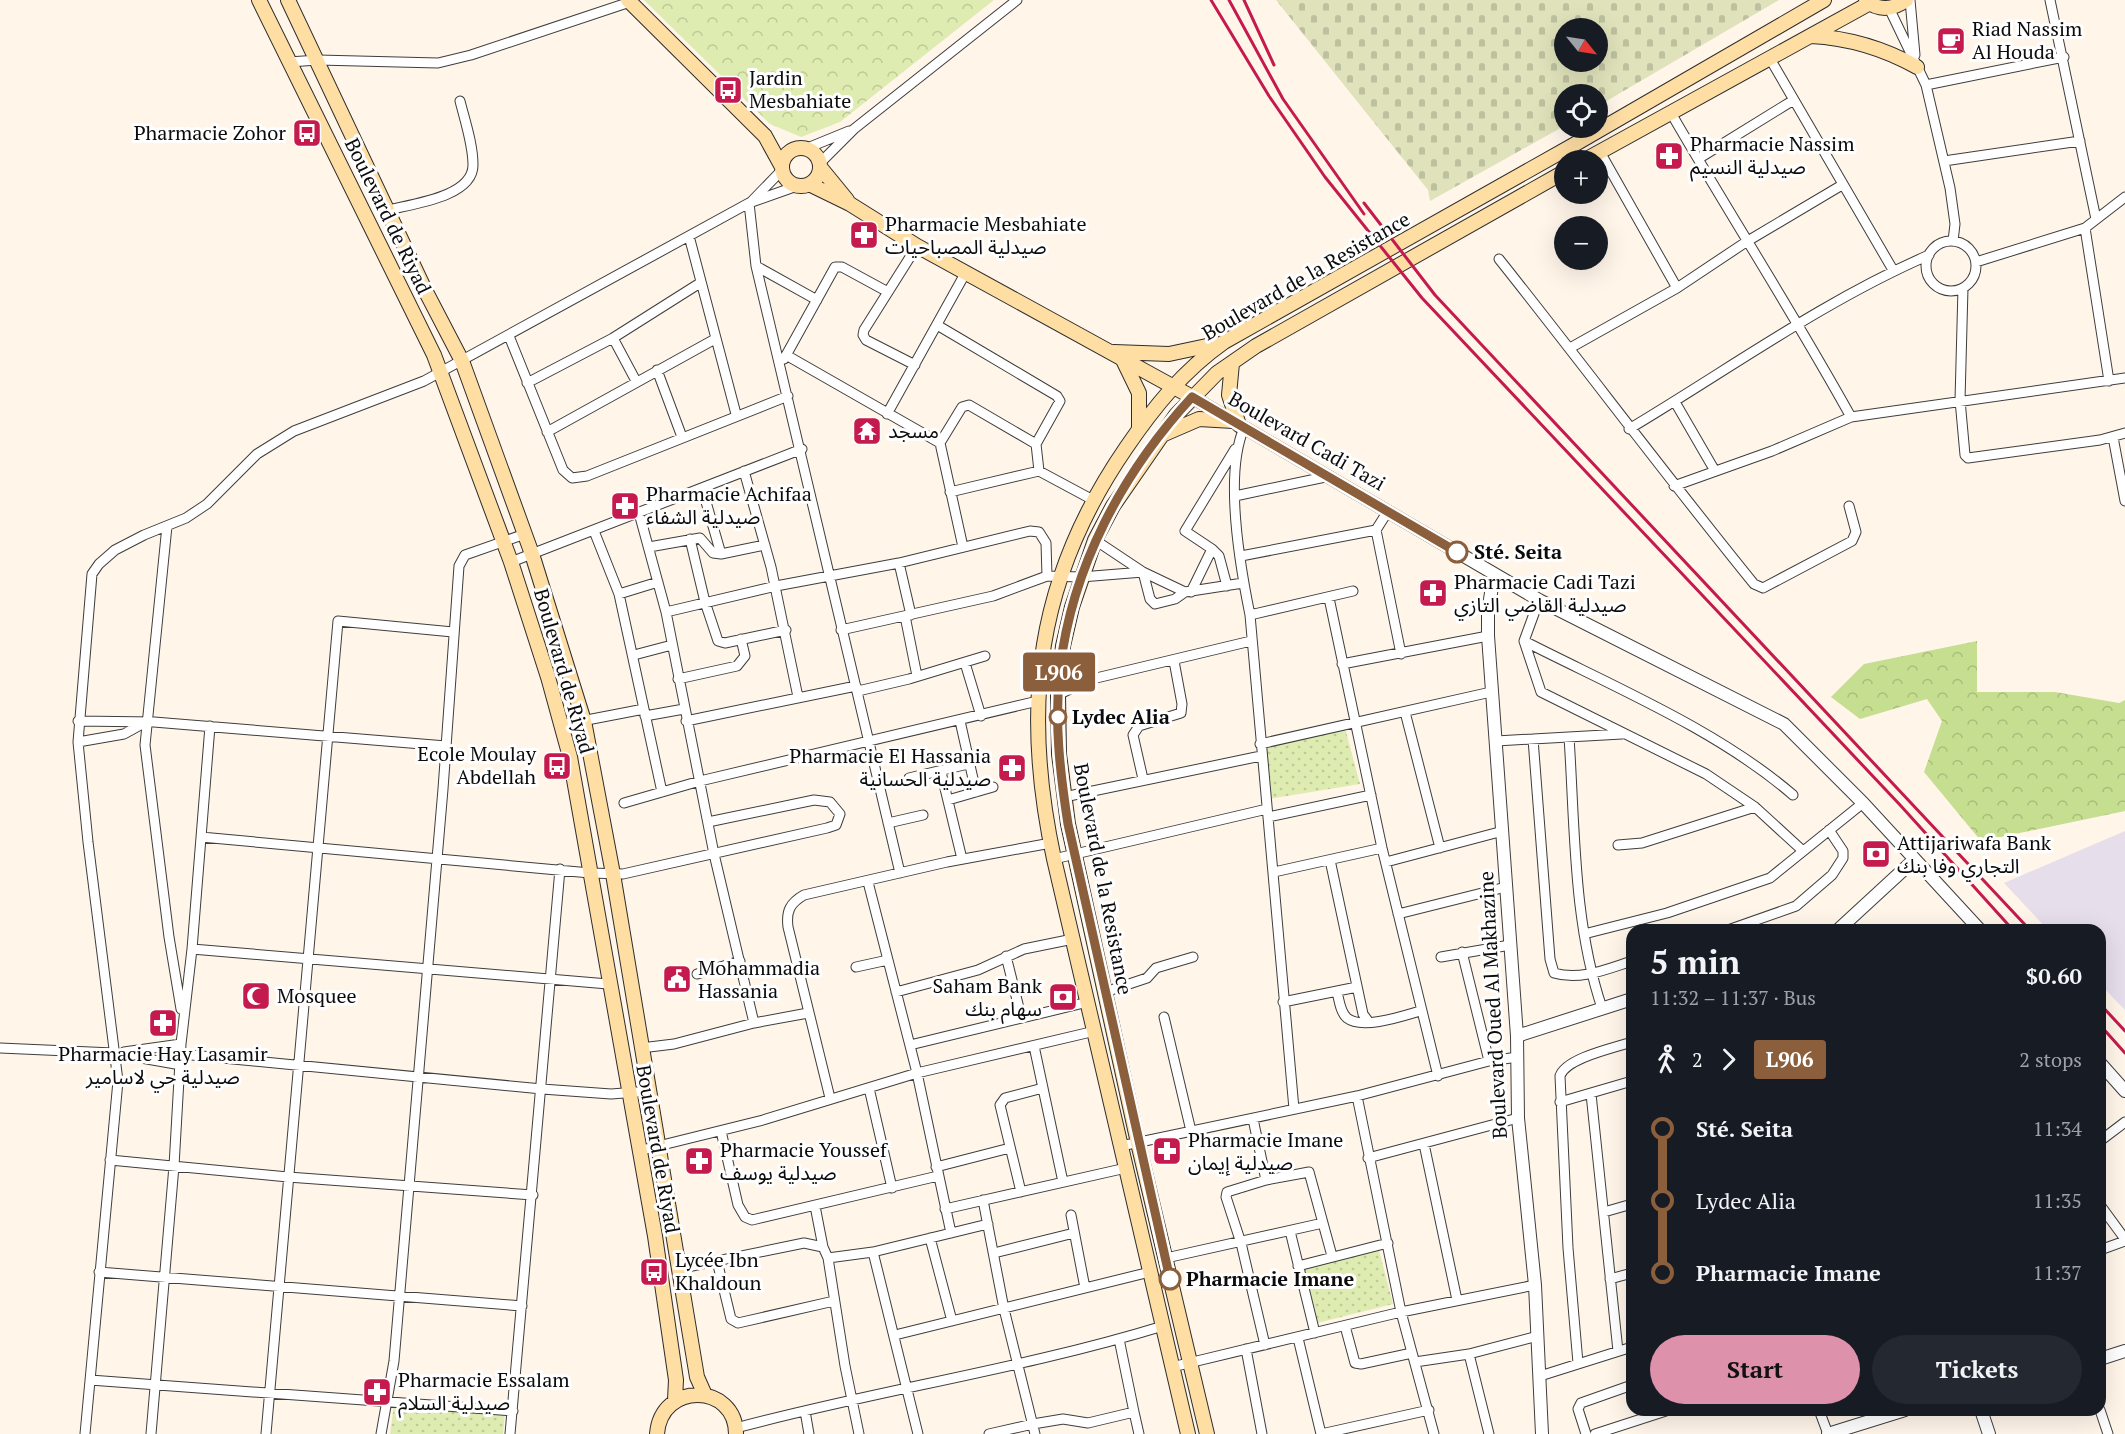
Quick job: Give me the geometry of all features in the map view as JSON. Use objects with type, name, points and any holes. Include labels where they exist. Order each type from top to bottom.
[{"type":"main road","name":"Boulevard de Riyad","points":[[259,0],[441,372],[511,562],[561,725],[570,757],[608,984],[668,1312],[676,1380],[675,1400]]},
{"type":"main road","name":"Boulevard de Riyad","points":[[288,0],[462,361],[532,554],[584,721],[613,874],[697,1377],[705,1395]]},
{"type":"main road","name":"Boulevard de la Resistance","points":[[1188,1434],[1054,859],[1040,778],[1038,702],[1053,576],[1093,500],[1139,430],[1188,370],[1224,342],[1577,143],[1824,0]]},
{"type":"main road","points":[[1604,150],[1769,57],[1811,36],[1868,2],[1889,8],[1908,0]]},
{"type":"main road","points":[[629,1],[765,136],[785,177],[803,185],[817,177],[820,165],[814,154],[765,136]]},
{"type":"main road","points":[[1811,36],[1841,39],[1871,46],[1916,65]]},
{"type":"main road","points":[[782,169],[786,155],[801,149]]},
{"type":"main road","name":"Boulevard Cadi Tazi","points":[[820,165],[850,204]]},
{"type":"main road","name":"Boulevard de la Resistance","points":[[1207,1434],[1138,1143],[1064,797],[1059,754],[1058,695],[1063,646],[1081,577],[1095,540],[1113,506],[1160,436],[1192,397],[1217,373],[1256,346],[1554,178]]},
{"type":"main road","name":"Boulevard Cadi Tazi","points":[[803,185],[850,204],[917,246],[1192,397]]},
{"type":"main road","points":[[1109,352],[1169,354],[1224,342]]},
{"type":"main road","points":[[1123,360],[1139,393],[1139,430]]},
{"type":"main road","points":[[1160,436],[1199,419],[1239,425],[1229,395],[1232,363]]},
{"type":"main road","points":[[657,1434],[661,1416],[675,1400],[693,1394],[705,1395],[722,1404],[734,1419],[736,1431]]},
{"type":"street","points":[[820,165],[854,129],[1017,0]]},
{"type":"street","points":[[1908,0],[1916,65]]},
{"type":"street","points":[[2050,0],[2064,57],[2096,219]]},
{"type":"street","points":[[289,62],[318,60],[438,63],[471,55],[629,1]]},
{"type":"street","points":[[1889,8],[1926,85],[1954,212],[1953,241]]},
{"type":"street","points":[[1769,57],[1792,101],[1893,270]]},
{"type":"street","points":[[1926,85],[2064,57]]},
{"type":"street","points":[[388,210],[454,192],[468,181],[473,165],[460,101]]},
{"type":"street","points":[[1698,159],[1792,101]]},
{"type":"street","points":[[1671,113],[1746,242],[1799,324],[1851,417]]},
{"type":"street","points":[[801,149],[854,129]]},
{"type":"street","points":[[1944,161],[2080,141]]},
{"type":"street","points":[[1608,166],[1677,288]]},
{"type":"street","points":[[749,203],[782,169]]},
{"type":"street","points":[[85,1434],[118,1081],[78,742],[78,720],[92,574],[99,564],[115,550],[186,518],[207,504],[243,466],[294,431],[399,392],[441,372],[749,203],[803,185]]},
{"type":"street","points":[[1570,348],[1677,288],[1746,242],[1842,185]]},
{"type":"street","points":[[1976,262],[2085,228],[2125,198]]},
{"type":"street","points":[[749,203],[756,266],[802,449],[841,630],[870,741],[900,873]]},
{"type":"street","points":[[2085,228],[2109,381]]},
{"type":"street","points":[[689,236],[736,414]]},
{"type":"street","points":[[1629,429],[1799,324],[1893,270],[1929,255],[1944,242],[1953,241],[1967,247],[1976,262],[1974,274],[1963,288],[1960,400],[1965,454],[1971,459],[2113,437],[2125,433]]},
{"type":"street","points":[[915,365],[866,340],[863,335],[917,246]]},
{"type":"street","points":[[1929,255],[1928,274],[1932,282],[1946,290],[1963,288]]},
{"type":"street","points":[[1499,259],[1570,348],[1629,429],[1754,584],[1763,588],[1852,541],[1856,532],[1849,506]]},
{"type":"street","points":[[756,266],[817,300]]},
{"type":"street","points":[[781,364],[838,266],[888,292]]},
{"type":"street","points":[[887,414],[966,272]]},
{"type":"street","points":[[527,383],[613,338],[700,283]]},
{"type":"street","points":[[937,326],[1057,396],[1060,405],[1035,444],[1039,471]]},
{"type":"street","points":[[509,336],[563,470],[572,478],[587,476],[736,414],[788,396]]},
{"type":"street","points":[[613,338],[636,381]]},
{"type":"street","points":[[548,432],[657,369],[715,339]]},
{"type":"street","points":[[786,355],[940,443]]},
{"type":"street","points":[[657,369],[682,437]]},
{"type":"street","points":[[1674,486],[1772,451],[1851,417],[2125,378]]},
{"type":"street","name":"Boulevard Cadi Tazi","points":[[1192,397],[1539,600],[1784,724],[1863,803],[1974,924]]},
{"type":"street","points":[[1675,402],[1715,471]]},
{"type":"street","points":[[963,547],[940,443],[966,405],[1035,444]]},
{"type":"street","points":[[1239,425],[1235,496],[1243,583],[1250,615],[1261,756],[1274,872],[1282,1002],[1294,1109]]},
{"type":"street","points":[[2113,437],[2125,501]]},
{"type":"street","points":[[1227,586],[1219,556],[1185,531],[1236,447]]},
{"type":"street","points":[[511,562],[802,449]]},
{"type":"street","points":[[744,471],[776,586],[798,697]]},
{"type":"street","points":[[950,492],[1039,471],[1093,500]]},
{"type":"street","points":[[1235,496],[1330,476]]},
{"type":"street","points":[[702,488],[721,554]]},
{"type":"street","points":[[1388,511],[1376,530],[1401,654]]},
{"type":"street","points":[[639,513],[666,612],[714,854],[754,1023]]},
{"type":"street","points":[[167,526],[145,745],[155,833],[183,1019]]},
{"type":"street","points":[[1241,556],[1376,530]]},
{"type":"street","points":[[594,531],[620,594],[662,792]]},
{"type":"street","points":[[666,612],[776,586],[899,563],[1017,533],[1039,532],[1046,543],[1053,576]]},
{"type":"street","points":[[381,1434],[388,1403],[399,1296],[446,746],[457,573],[465,555],[525,534]]},
{"type":"street","points":[[690,539],[715,638],[725,643],[786,630]]},
{"type":"street","points":[[649,547],[702,539],[713,553],[721,554],[765,545]]},
{"type":"street","points":[[1095,540],[1143,572],[1188,592]]},
{"type":"street","points":[[1188,592],[1212,549]]},
{"type":"street","points":[[899,563],[917,676]]},
{"type":"street","points":[[841,630],[993,596],[1053,576],[1081,577],[1143,572]]},
{"type":"street","points":[[1143,572],[1150,599],[1155,604],[1175,599],[1188,592],[1243,583]]},
{"type":"street","name":"Boulevard Oued Al Makhazine","points":[[1494,574],[1488,612],[1491,692],[1517,1036],[1518,1118],[1535,1285],[1542,1434]]},
{"type":"street","points":[[620,594],[658,582]]},
{"type":"street","points":[[1250,615],[1353,591]]},
{"type":"street","points":[[1329,598],[1382,848],[1420,1011],[1438,1076]]},
{"type":"street","points":[[1539,600],[1524,641],[1541,692],[1706,774],[1755,807],[1803,851]]},
{"type":"street","points":[[266,1434],[326,735],[338,621],[453,632]]},
{"type":"street","points":[[1342,664],[1488,636]]},
{"type":"street","points":[[678,679],[737,666],[745,656],[741,639]]},
{"type":"street","points":[[1058,695],[1088,680],[1251,641]]},
{"type":"street","points":[[1524,641],[1717,740],[1748,759],[1793,795]]},
{"type":"street","points":[[634,655],[672,645]]},
{"type":"street","points":[[686,721],[798,697],[917,676],[985,656]]},
{"type":"street","points":[[1143,779],[1133,735],[1139,726],[1181,713],[1182,704],[1174,661]]},
{"type":"street","points":[[965,663],[981,716]]},
{"type":"street","points":[[1260,744],[1491,692]]},
{"type":"street","points":[[624,803],[700,781],[1038,702]]},
{"type":"street","points":[[561,725],[684,709]]},
{"type":"street","points":[[1405,712],[1440,848]]},
{"type":"street","points":[[78,720],[210,726],[446,746]]},
{"type":"street","points":[[960,721],[976,792]]},
{"type":"street","points":[[78,742],[124,734],[146,722]]},
{"type":"street","points":[[151,1434],[174,1166],[183,1019],[192,949],[210,726]]},
{"type":"street","points":[[1496,741],[1625,733]]},
{"type":"street","points":[[1569,738],[1584,934],[1591,974],[1602,1008]]},
{"type":"street","points":[[1533,739],[1550,959],[1554,973],[1568,976],[1591,974],[1626,963]]},
{"type":"street","points":[[1064,797],[1261,756]]},
{"type":"street","points":[[909,778],[968,764]]},
{"type":"street","points":[[941,772],[962,859]]},
{"type":"street","points":[[948,800],[993,787]]},
{"type":"street","points":[[1054,859],[1075,852],[1267,813],[1371,795]]},
{"type":"street","points":[[201,837],[613,874],[827,828],[836,825],[840,814],[830,802],[814,801],[708,822]]},
{"type":"street","points":[[1584,934],[1667,913],[1770,878],[1863,803]]},
{"type":"street","points":[[1618,845],[1642,843],[1755,807]]},
{"type":"street","points":[[888,823],[923,815]]},
{"type":"street","points":[[1746,924],[1790,909],[1832,875],[1843,858],[1843,851],[1829,830]]},
{"type":"street","points":[[1386,862],[1503,831]]},
{"type":"street","points":[[830,1098],[788,927],[788,909],[793,902],[804,895],[900,873],[1051,843]]},
{"type":"street","points":[[1274,872],[1382,848]]},
{"type":"street","points":[[1330,860],[1363,1014],[1368,1021]]},
{"type":"street","points":[[1845,924],[1914,860]]},
{"type":"street","points":[[510,1434],[533,1196],[560,869]]},
{"type":"street","points":[[868,882],[917,1073],[951,1233]]},
{"type":"street","points":[[1398,914],[1506,887]]},
{"type":"street","points":[[896,992],[978,970],[1024,949],[1073,939]]},
{"type":"street","points":[[1442,957],[1510,945]]},
{"type":"street","points":[[192,949],[608,984]]},
{"type":"street","points":[[1462,952],[1489,1061]]},
{"type":"street","points":[[1006,956],[1021,1016]]},
{"type":"street","points":[[1105,992],[1147,978],[1156,968],[1193,957]]},
{"type":"street","points":[[856,967],[888,960]]},
{"type":"street","points":[[698,974],[740,961]]},
{"type":"street","points":[[1282,1002],[1357,987]]},
{"type":"street","points":[[1337,992],[1343,1013],[1348,1018],[1379,1022],[1420,1011]]},
{"type":"street","points":[[910,1045],[1021,1016],[1088,1002]]},
{"type":"street","points":[[1517,1036],[1626,1002]]},
{"type":"street","points":[[641,1048],[674,1044],[754,1023],[808,1013]]},
{"type":"street","points":[[1164,1017],[1191,1131]]},
{"type":"street","points":[[638,1151],[721,1131],[917,1073],[1095,1031]]},
{"type":"street","points":[[1578,1363],[1568,1248],[1559,1084],[1562,1069],[1573,1062],[1626,1044]]},
{"type":"street","points":[[1034,1046],[1063,1182]]},
{"type":"street","points":[[0,1048],[113,1053],[181,1049],[298,1067],[417,1078],[542,1089],[628,1093],[650,1091]]},
{"type":"street","points":[[113,1053],[181,1065]]},
{"type":"street","points":[[1121,1146],[1357,1096],[1489,1061],[1518,1057]]},
{"type":"street","points":[[2106,1069],[2125,1091]]},
{"type":"street","points":[[1560,1102],[1626,1083]]},
{"type":"street","points":[[869,1088],[891,1188]]},
{"type":"street","points":[[1021,1192],[1000,1110],[1002,1101],[1009,1096],[1043,1088]]},
{"type":"street","points":[[1591,1094],[1618,1352]]},
{"type":"street","points":[[1357,1096],[1401,1311],[1434,1434]]},
{"type":"street","points":[[1368,1158],[1518,1118]]},
{"type":"street","points":[[1253,1119],[1266,1180]]},
{"type":"street","points":[[2106,1136],[2125,1122]]},
{"type":"street","points":[[721,1131],[738,1205],[745,1217],[763,1219],[891,1188],[1010,1148]]},
{"type":"street","points":[[1424,1144],[1457,1300]]},
{"type":"street","points":[[110,1160],[288,1178],[533,1196]]},
{"type":"street","points":[[945,1209],[1126,1168]]},
{"type":"street","points":[[1265,1345],[1240,1243],[1226,1197],[1227,1192],[1266,1180],[1309,1172],[1332,1256]]},
{"type":"street","points":[[983,1200],[1004,1309],[1035,1434]]},
{"type":"street","points":[[815,1206],[828,1258],[851,1399],[859,1434]]},
{"type":"street","points":[[1604,1212],[1626,1206]]},
{"type":"street","points":[[2106,1213],[2125,1240],[2106,1248]]},
{"type":"street","points":[[1071,1215],[1085,1288]]},
{"type":"street","points":[[1166,1258],[1323,1223]]},
{"type":"street","points":[[828,1258],[873,1252],[988,1224]]},
{"type":"street","points":[[1290,1231],[1315,1333]]},
{"type":"street","points":[[994,1253],[1074,1233]]},
{"type":"street","points":[[930,1238],[952,1322]]},
{"type":"street","points":[[678,1269],[804,1243],[824,1247]]},
{"type":"street","points":[[1298,1266],[1388,1243]]},
{"type":"street","points":[[873,1252],[918,1434]]},
{"type":"street","points":[[717,1261],[731,1319],[738,1323],[834,1300]]},
{"type":"street","points":[[99,1272],[522,1306]]},
{"type":"street","points":[[895,1335],[1150,1272]]},
{"type":"street","points":[[1610,1279],[1626,1275]]},
{"type":"street","points":[[1172,1367],[1401,1311],[1535,1285]]},
{"type":"street","points":[[736,1431],[851,1399],[1019,1364],[1119,1340],[1162,1326]]},
{"type":"street","points":[[1345,1326],[1355,1363],[1361,1364],[1469,1354],[1538,1336]]},
{"type":"street","points":[[1298,1338],[1321,1434],[1429,1410]]},
{"type":"street","points":[[1119,1340],[1139,1434]]},
{"type":"street","points":[[1246,1348],[1262,1434]]},
{"type":"street","points":[[1540,1376],[1626,1349]]},
{"type":"street","points":[[2106,1357],[2125,1351]]},
{"type":"street","points":[[1469,1354],[1489,1434]]},
{"type":"street","points":[[90,1380],[513,1411]]},
{"type":"street","points":[[1586,1434],[1578,1409],[1581,1403],[1626,1387]]},
{"type":"street","points":[[805,1411],[809,1434]]},
{"type":"street","points":[[989,1434],[1063,1419],[1088,1423],[1134,1412]]},
{"type":"street","points":[[386,1414],[388,1434]]},
{"type":"street","points":[[1595,1434],[1606,1433],[1653,1416]]},
{"type":"street","points":[[1821,1416],[1828,1434],[1886,1416]]},
{"type":"street","points":[[1984,1416],[1989,1434]]},
{"type":"street","points":[[2102,1416],[2108,1434]]},
{"type":"street","points":[[1373,1423],[1376,1434]]},
{"type":"shaded area","points":[[2125,831],[2125,1010],[2106,990],[2106,924],[2042,924],[2004,883]]},
{"type":"green space","points":[[644,0],[994,0],[840,122],[801,137],[770,124]]},
{"type":"green space","points":[[1276,0],[1779,0],[1608,100],[1608,84],[1554,84],[1554,132],[1430,201],[1428,190]]},
{"type":"green space","points":[[1977,641],[1977,692],[2055,692],[2119,703],[2125,700],[2125,811],[1981,841],[1924,772],[1942,721],[1927,699],[1860,719],[1831,697],[1864,664]]},
{"type":"green space","points":[[1345,728],[1360,784],[1269,799],[1264,744]]},
{"type":"green space","points":[[1379,1250],[1393,1304],[1317,1323],[1303,1269]]},
{"type":"green space","points":[[394,1405],[505,1414],[503,1434],[390,1434]]},
{"type":"railway","points":[[1211,0],[1269,96],[1325,177],[1422,298],[1901,806],[2008,924]]},
{"type":"railway","points":[[1229,0],[1283,99],[1364,214]]},
{"type":"railway","points":[[1244,0],[1274,65]]},
{"type":"railway","points":[[1364,203],[1435,295],[2024,924]]},
{"type":"railway","points":[[2106,1010],[2125,1031]]},
{"type":"railway","points":[[2106,1032],[2125,1053]]},
{"type":"bus line","name":"L906","points":[[1170,1279],[1068,824],[1059,754],[1058,695],[1063,646],[1076,592],[1095,540],[1134,473],[1192,397],[1457,552]]},
{"type":"place","name":"Riad Nassim Al Houda","points":[[1951,41]]},
{"type":"place","name":"Jardin Mesbahiate","points":[[728,90]]},
{"type":"place","name":"Pharmacie Zohor","points":[[307,133]]},
{"type":"place","name":"Pharmacie Nassim صيدلية النسيم","points":[[1669,156]]},
{"type":"place","name":"Pharmacie Mesbahiate صيدلية المصباحيات","points":[[864,235]]},
{"type":"place","name":"مسجد","points":[[867,431]]},
{"type":"place","name":"Pharmacie Achifaa صيدلية الشفاء","points":[[625,506]]},
{"type":"place","name":"Sté. Seita","points":[[1457,552]]},
{"type":"place","name":"Pharmacie Cadi Tazi صيدلية القاضي التازي","points":[[1433,593]]},
{"type":"place","name":"Lydec Alia","points":[[1058,717]]},
{"type":"place","name":"Ecole Moulay Abdellah","points":[[557,766]]},
{"type":"place","name":"Pharmacie El Hassania صيدلية الحسانية","points":[[1012,768]]},
{"type":"place","name":"Attijariwafa Bank التجاري وفا بنك","points":[[1876,854]]},
{"type":"place","name":"Mohammadia Hassania","points":[[677,979]]},
{"type":"place","name":"Mosquee","points":[[256,996]]},
{"type":"place","name":"Saham Bank سهام بنك","points":[[1063,997]]},
{"type":"place","name":"Pharmacie Hay Lasamir صيدلية حي لاسامير","points":[[163,1023]]},
{"type":"place","name":"Pharmacie Imane صيدلية إيمان","points":[[1167,1151]]},
{"type":"place","name":"Pharmacie Youssef صيدلية يوسف","points":[[699,1161]]},
{"type":"place","name":"Lycée Ibn Khaldoun","points":[[654,1272]]},
{"type":"place","name":"Pharmacie Imane","points":[[1170,1279]]},
{"type":"place","name":"Pharmacie Essalam صيدلية السلام","points":[[377,1392]]}]
